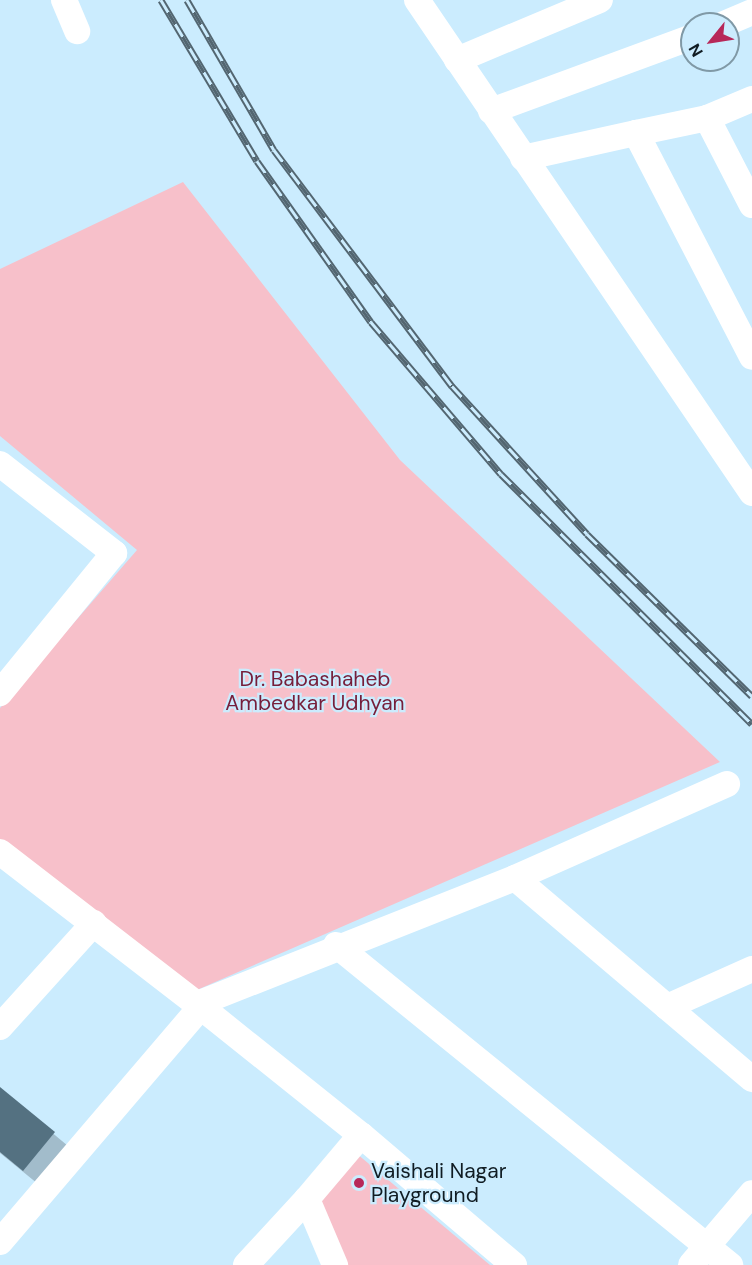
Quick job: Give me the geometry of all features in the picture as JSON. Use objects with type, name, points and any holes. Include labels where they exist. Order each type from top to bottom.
[{"type":"street","points":[[64,0],[77,31]]},
{"type":"street","points":[[457,60],[600,0]]},
{"type":"street","points":[[422,2],[457,60],[523,159],[752,493]]},
{"type":"street","points":[[491,111],[680,41]]},
{"type":"street","points":[[523,159],[707,118],[752,99]]},
{"type":"street","points":[[707,118],[752,205]]},
{"type":"street","points":[[636,133],[752,357]]},
{"type":"street","points":[[0,464],[114,553],[0,693]]},
{"type":"street","points":[[0,1242],[199,1005],[336,945],[515,878],[727,784]]},
{"type":"street","points":[[0,852],[199,1005],[361,1135],[514,1265]]},
{"type":"street","points":[[515,878],[752,1079]]},
{"type":"street","points":[[0,1027],[94,923]]},
{"type":"street","points":[[336,945],[699,1256],[730,1265]]},
{"type":"street","points":[[667,1007],[752,969]]},
{"type":"street","points":[[246,1265],[307,1199],[361,1135]]},
{"type":"street","points":[[699,1256],[752,1193]]},
{"type":"street","points":[[307,1199],[334,1265]]},
{"type":"green space","name":"Dr. Babashaheb Ambedkar Udhyan","points":[[183,182],[400,460],[720,762],[190,993],[0,842],[0,708],[137,550],[0,436],[0,269]]},
{"type":"green space","name":"Vaishali Nagar Playground","points":[[350,1148],[490,1265],[324,1265],[302,1219]]},
{"type":"building","points":[[0,1087],[55,1132],[23,1171],[0,1152]]},
{"type":"railway","points":[[161,0],[257,161],[371,322],[501,474],[752,724]]},
{"type":"railway","points":[[187,0],[274,150],[452,386],[587,534],[752,696]]},
{"type":"place","name":"Vaishali Nagar Playground","points":[[359,1183]]}]
